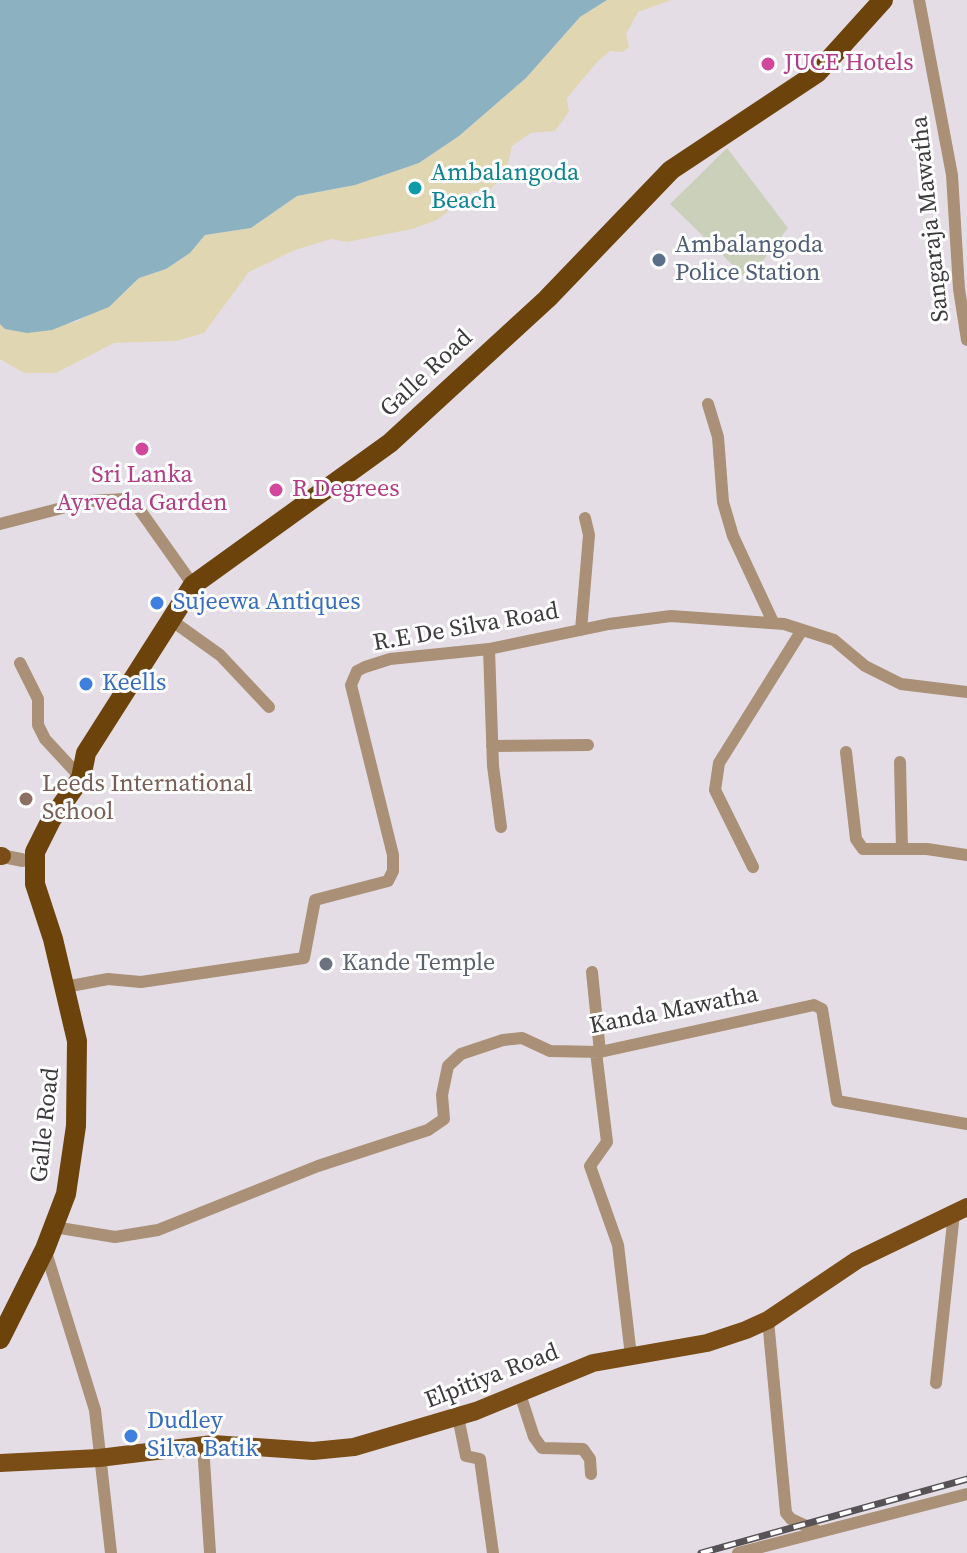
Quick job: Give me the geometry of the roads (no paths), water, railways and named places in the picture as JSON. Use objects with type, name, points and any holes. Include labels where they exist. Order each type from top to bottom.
[{"type":"highway","name":"Galle Road","points":[[0,1339],[45,1249],[71,1172],[78,1072],[77,1041],[33,866],[38,846],[51,820],[81,778],[86,753],[193,585],[390,443],[547,299],[671,170],[805,82],[883,0]]},
{"type":"highway","name":"Galle Road","points":[[51,820],[40,826],[8,857],[29,898],[44,943],[54,954]]},
{"type":"main road","name":"Elpitiya Road","points":[[0,1463],[99,1458],[203,1445],[261,1445],[313,1451],[351,1448],[458,1417],[593,1363],[707,1343],[768,1320],[857,1260],[960,1210]]},
{"type":"street","name":"Sangaraja Mawatha","points":[[919,0],[952,175],[959,289],[967,340]]},
{"type":"street","points":[[708,404],[718,437],[723,502],[733,536],[773,622]]},
{"type":"street","points":[[0,524],[89,501],[125,499],[137,506],[193,585]]},
{"type":"street","points":[[581,630],[589,545],[585,518]]},
{"type":"street","name":"R.E De Silva Road","points":[[65,987],[108,979],[141,982],[304,958],[315,900],[388,881],[393,871],[388,834],[368,764],[351,685],[353,677],[365,667],[390,659],[489,649],[671,616],[773,622],[834,640],[865,666],[901,684],[967,692]]},
{"type":"street","points":[[171,620],[220,655],[269,707]]},
{"type":"street","points":[[753,867],[715,790],[719,763],[802,630]]},
{"type":"street","points":[[489,649],[492,746],[501,827]]},
{"type":"street","points":[[20,663],[38,699],[38,725],[45,739],[81,778]]},
{"type":"street","points":[[492,746],[588,745]]},
{"type":"street","points":[[846,752],[856,839],[863,849],[967,855]]},
{"type":"street","points":[[900,762],[902,849]]},
{"type":"street","points":[[592,972],[607,1142],[590,1166],[618,1245],[631,1356]]},
{"type":"street","name":"Kanda Mawatha","points":[[54,1227],[115,1237],[158,1230],[318,1166],[428,1130],[444,1119],[442,1095],[448,1066],[461,1054],[486,1044],[522,1038],[550,1051],[598,1052],[814,1005],[822,1009],[837,1101],[967,1124]]},
{"type":"street","points":[[936,1383],[960,1210]]},
{"type":"street","points":[[45,1249],[95,1410],[111,1553]]},
{"type":"street","points":[[768,1320],[786,1513],[817,1531]]},
{"type":"street","points":[[520,1394],[542,1448],[583,1449],[590,1459],[591,1474]]},
{"type":"street","points":[[458,1417],[466,1456],[480,1459],[488,1537],[493,1553]]},
{"type":"street","points":[[203,1445],[210,1553]]},
{"type":"street","points":[[738,1553],[967,1494]]},
{"type":"water","points":[[0,0],[607,0],[580,17],[526,78],[459,136],[419,163],[355,185],[297,196],[251,228],[205,235],[190,253],[166,269],[139,278],[109,307],[52,330],[27,333],[5,329],[0,324]]},
{"type":"railway","points":[[701,1553],[967,1479]]},
{"type":"place","name":"JUCE Hotels","points":[[768,64]]},
{"type":"place","name":"Ambalangoda Beach","points":[[415,188]]},
{"type":"place","name":"Ambalangoda Police Station","points":[[659,260]]},
{"type":"place","name":"Sri Lanka Ayrveda Garden","points":[[142,449]]},
{"type":"place","name":"R Degrees","points":[[276,490]]},
{"type":"place","name":"Sujeewa Antiques","points":[[157,603]]},
{"type":"place","name":"Keells","points":[[86,684]]},
{"type":"place","name":"Leeds International School","points":[[26,799]]},
{"type":"place","name":"Kande Temple","points":[[326,964]]},
{"type":"place","name":"Dudley Silva Batik","points":[[131,1436]]}]
